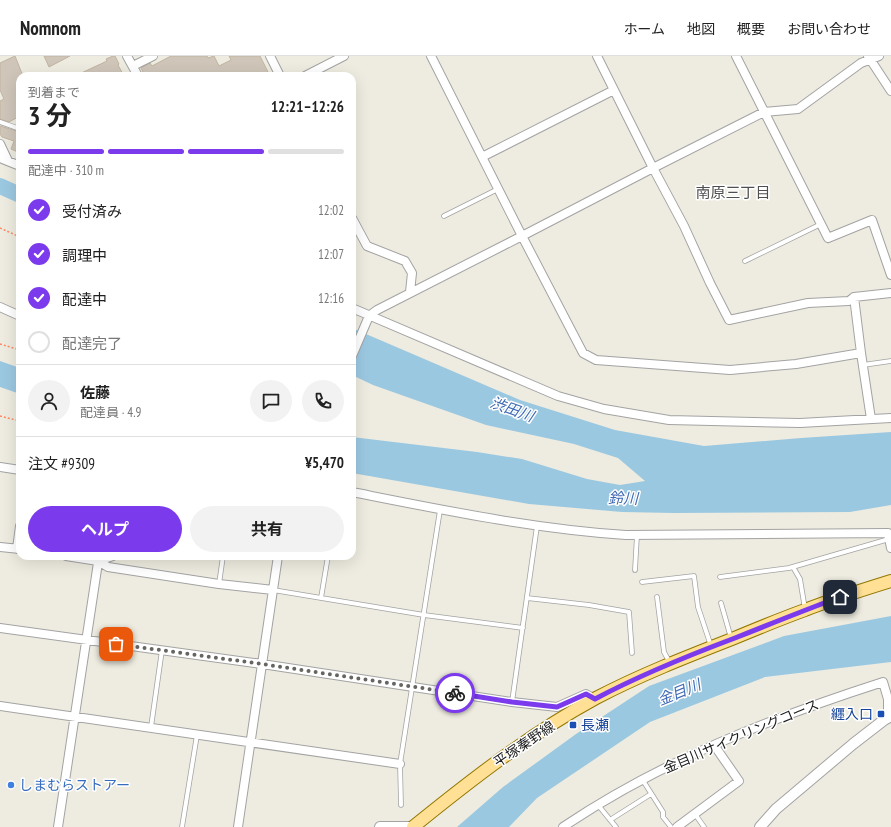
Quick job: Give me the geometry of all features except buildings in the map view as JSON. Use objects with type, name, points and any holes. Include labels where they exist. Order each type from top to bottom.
[{"type":"main road","name":"平塚秦野線","points":[[414,827],[485,770],[530,738],[595,699],[637,678],[711,647],[805,610],[891,581]]},
{"type":"street","points":[[127,56],[136,72]]},
{"type":"street","points":[[133,66],[153,56]]},
{"type":"street","points":[[270,56],[278,72]]},
{"type":"street","points":[[313,72],[344,56]]},
{"type":"street","points":[[431,56],[583,353],[596,360],[730,370],[796,364],[861,353]]},
{"type":"street","points":[[597,56],[684,226],[729,320],[808,303],[849,301],[854,297],[891,293]]},
{"type":"street","points":[[736,56],[828,238],[872,220],[891,275]]},
{"type":"street","points":[[356,347],[369,316],[377,310],[764,112],[798,109],[861,63],[869,58],[879,56]]},
{"type":"street","points":[[869,58],[891,91]]},
{"type":"street","points":[[482,157],[614,90]]},
{"type":"street","points":[[0,144],[4,159],[16,164]]},
{"type":"street","points":[[356,225],[367,246],[405,261],[412,273],[410,292]]},
{"type":"street","points":[[854,297],[871,419]]},
{"type":"street","points":[[0,307],[16,314]]},
{"type":"street","points":[[356,310],[558,396],[604,409],[669,420],[800,423],[891,418]]},
{"type":"street","points":[[0,467],[16,469]]},
{"type":"street","points":[[356,493],[440,510],[537,526],[592,533],[637,535],[888,533],[891,548]]},
{"type":"street","points":[[0,546],[16,549]]},
{"type":"street","points":[[58,827],[98,560]]},
{"type":"street","points":[[100,560],[108,567],[219,584],[273,590]]},
{"type":"street","points":[[238,827],[277,560]]},
{"type":"street","points":[[0,628],[262,664],[512,702],[557,707],[586,694],[595,699]]},
{"type":"street","name":"金目川サイクリングコース","points":[[563,827],[573,824],[598,805],[642,779],[714,744],[835,697],[883,682],[888,699],[889,717]]},
{"type":"street","points":[[0,706],[400,764]]},
{"type":"street","points":[[760,827],[776,809],[853,744],[889,717]]},
{"type":"street","points":[[677,827],[739,780],[714,744]]},
{"type":"street","points":[[380,827],[414,827]]},
{"type":"lane","points":[[0,122],[16,128]]},
{"type":"lane","points":[[444,216],[498,189]]},
{"type":"lane","points":[[744,261],[821,224]]},
{"type":"lane","points":[[863,365],[891,361]]},
{"type":"lane","points":[[400,805],[400,764],[440,510]]},
{"type":"lane","points":[[512,702],[537,526]]},
{"type":"lane","points":[[635,570],[637,535]]},
{"type":"lane","points":[[720,577],[789,568],[889,539]]},
{"type":"lane","points":[[219,584],[222,560]]},
{"type":"lane","points":[[321,598],[327,560]]},
{"type":"lane","points":[[793,567],[800,579],[805,610]]},
{"type":"lane","points":[[642,582],[694,576],[698,607],[711,647]]},
{"type":"lane","points":[[273,590],[424,615],[523,628]]},
{"type":"lane","points":[[657,597],[664,652],[670,664]]},
{"type":"lane","points":[[527,598],[589,605],[629,612],[632,653]]},
{"type":"lane","points":[[721,603],[732,639]]},
{"type":"lane","points":[[151,728],[162,650]]},
{"type":"lane","points":[[182,827],[197,734]]},
{"type":"lane","points":[[642,779],[663,812],[663,817],[671,827]]},
{"type":"lane","points":[[610,820],[651,794]]},
{"type":"lane","points":[[598,805],[616,827]]},
{"type":"lane","points":[[694,814],[704,827]]},
{"type":"path","points":[[0,228],[16,235]]},
{"type":"path","points":[[0,344],[16,349]]},
{"type":"path","points":[[0,416],[16,420]]},
{"type":"water","name":"鈴川","points":[[356,330],[520,400],[615,430],[704,446],[891,432],[891,505],[850,512],[622,512],[529,504],[356,474],[356,437],[522,459],[587,479],[620,485],[645,481],[618,458],[574,444],[486,425],[373,385],[356,377]]},
{"type":"water","points":[[0,361],[16,367],[16,393],[0,387]]},
{"type":"water","name":"金目川","points":[[891,616],[891,662],[765,677],[650,722],[537,798],[509,827],[457,827],[503,787],[576,734],[649,686],[784,636]]},
{"type":"waterway","name":"渋田川","points":[[0,186],[16,193]]},
{"type":"way so far","points":[[116,644],[455,693]]},
{"type":"place","name":"纒入口","points":[[881,714]]},
{"type":"place","name":"長瀬","points":[[573,725]]},
{"type":"place","name":"しまむらストアー","points":[[11,785]]},
{"type":"district","name":"南原三丁目","points":[[733,192]]},
{"type":"route","points":[[455,693],[557,707],[586,694],[595,699],[637,678],[670,664],[840,597]]}]
